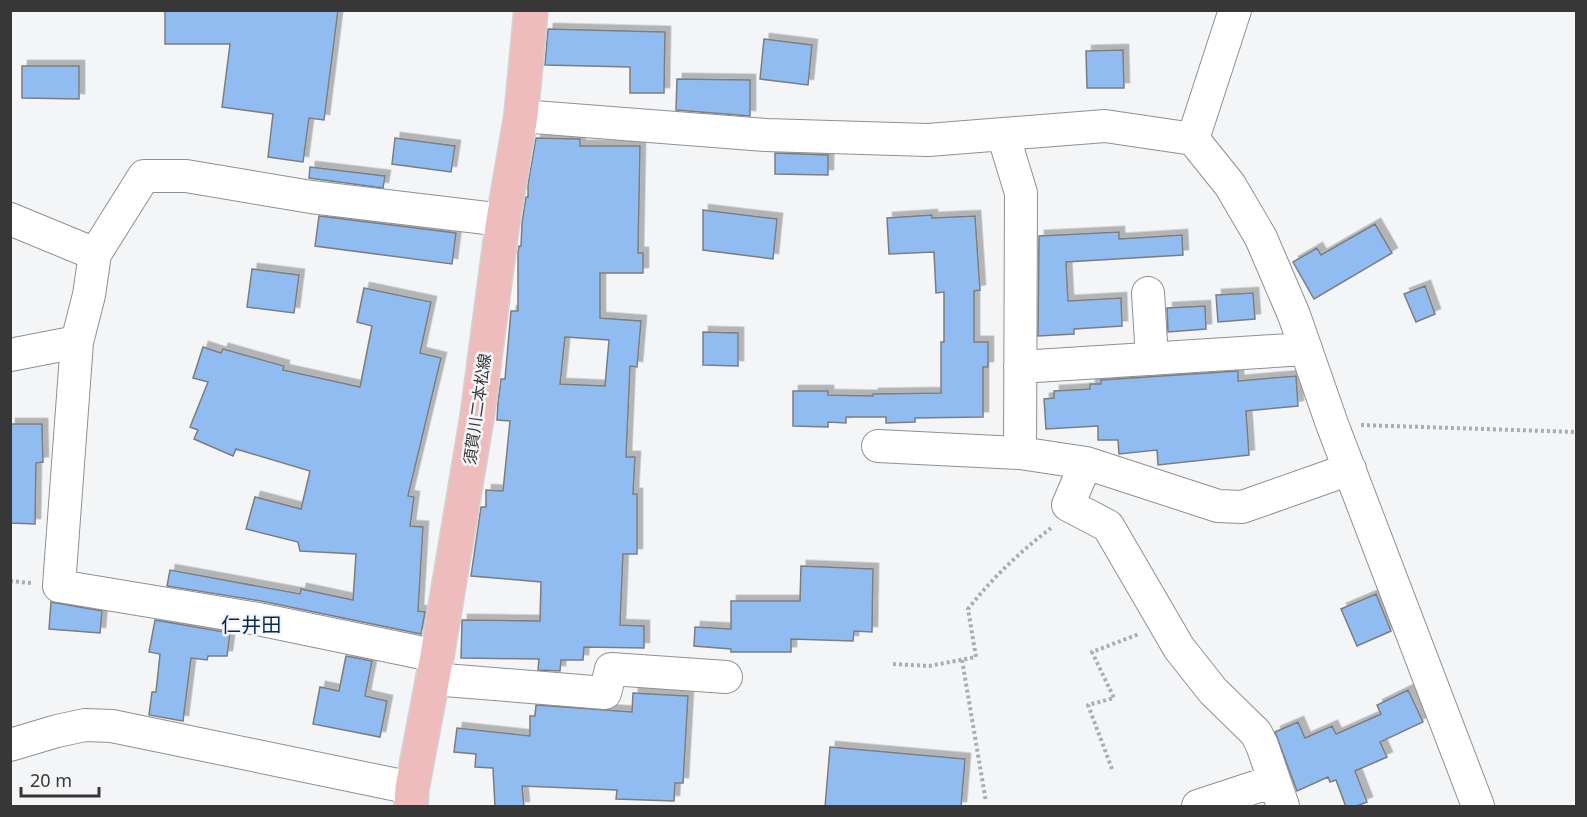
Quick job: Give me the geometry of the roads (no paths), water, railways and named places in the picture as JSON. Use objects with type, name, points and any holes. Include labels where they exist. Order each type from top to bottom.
[{"type":"main road","name":"須賀川二本松線","points":[[412,797],[477,417],[503,220],[521,116],[531,10]]},
{"type":"street","points":[[1193,140],[1235,10]]},
{"type":"street","points":[[521,116],[766,135],[928,140],[1106,126],[1193,140],[1230,185],[1261,238],[1294,315],[1332,424],[1478,807]]},
{"type":"street","points":[[1003,134],[1021,193],[1020,453]]},
{"type":"street","points":[[503,220],[311,197],[186,176],[144,176],[95,254],[89,295],[77,342],[59,586],[258,619],[434,667],[605,693],[611,669],[726,677]]},
{"type":"street","points":[[10,219],[95,254]]},
{"type":"street","points":[[1148,293],[1152,359]]},
{"type":"street","points":[[10,355],[77,342]]},
{"type":"street","points":[[1020,367],[1306,349]]},
{"type":"street","points":[[878,446],[1020,453],[1086,463],[1218,506],[1242,507],[1350,469]]},
{"type":"street","points":[[1086,463],[1068,505],[1108,525],[1189,662],[1213,691],[1256,733],[1279,794],[1198,807]]},
{"type":"street","points":[[10,745],[85,725],[112,726],[412,797]]},
{"type":"district","name":"仁井田","points":[[251,625]]}]
